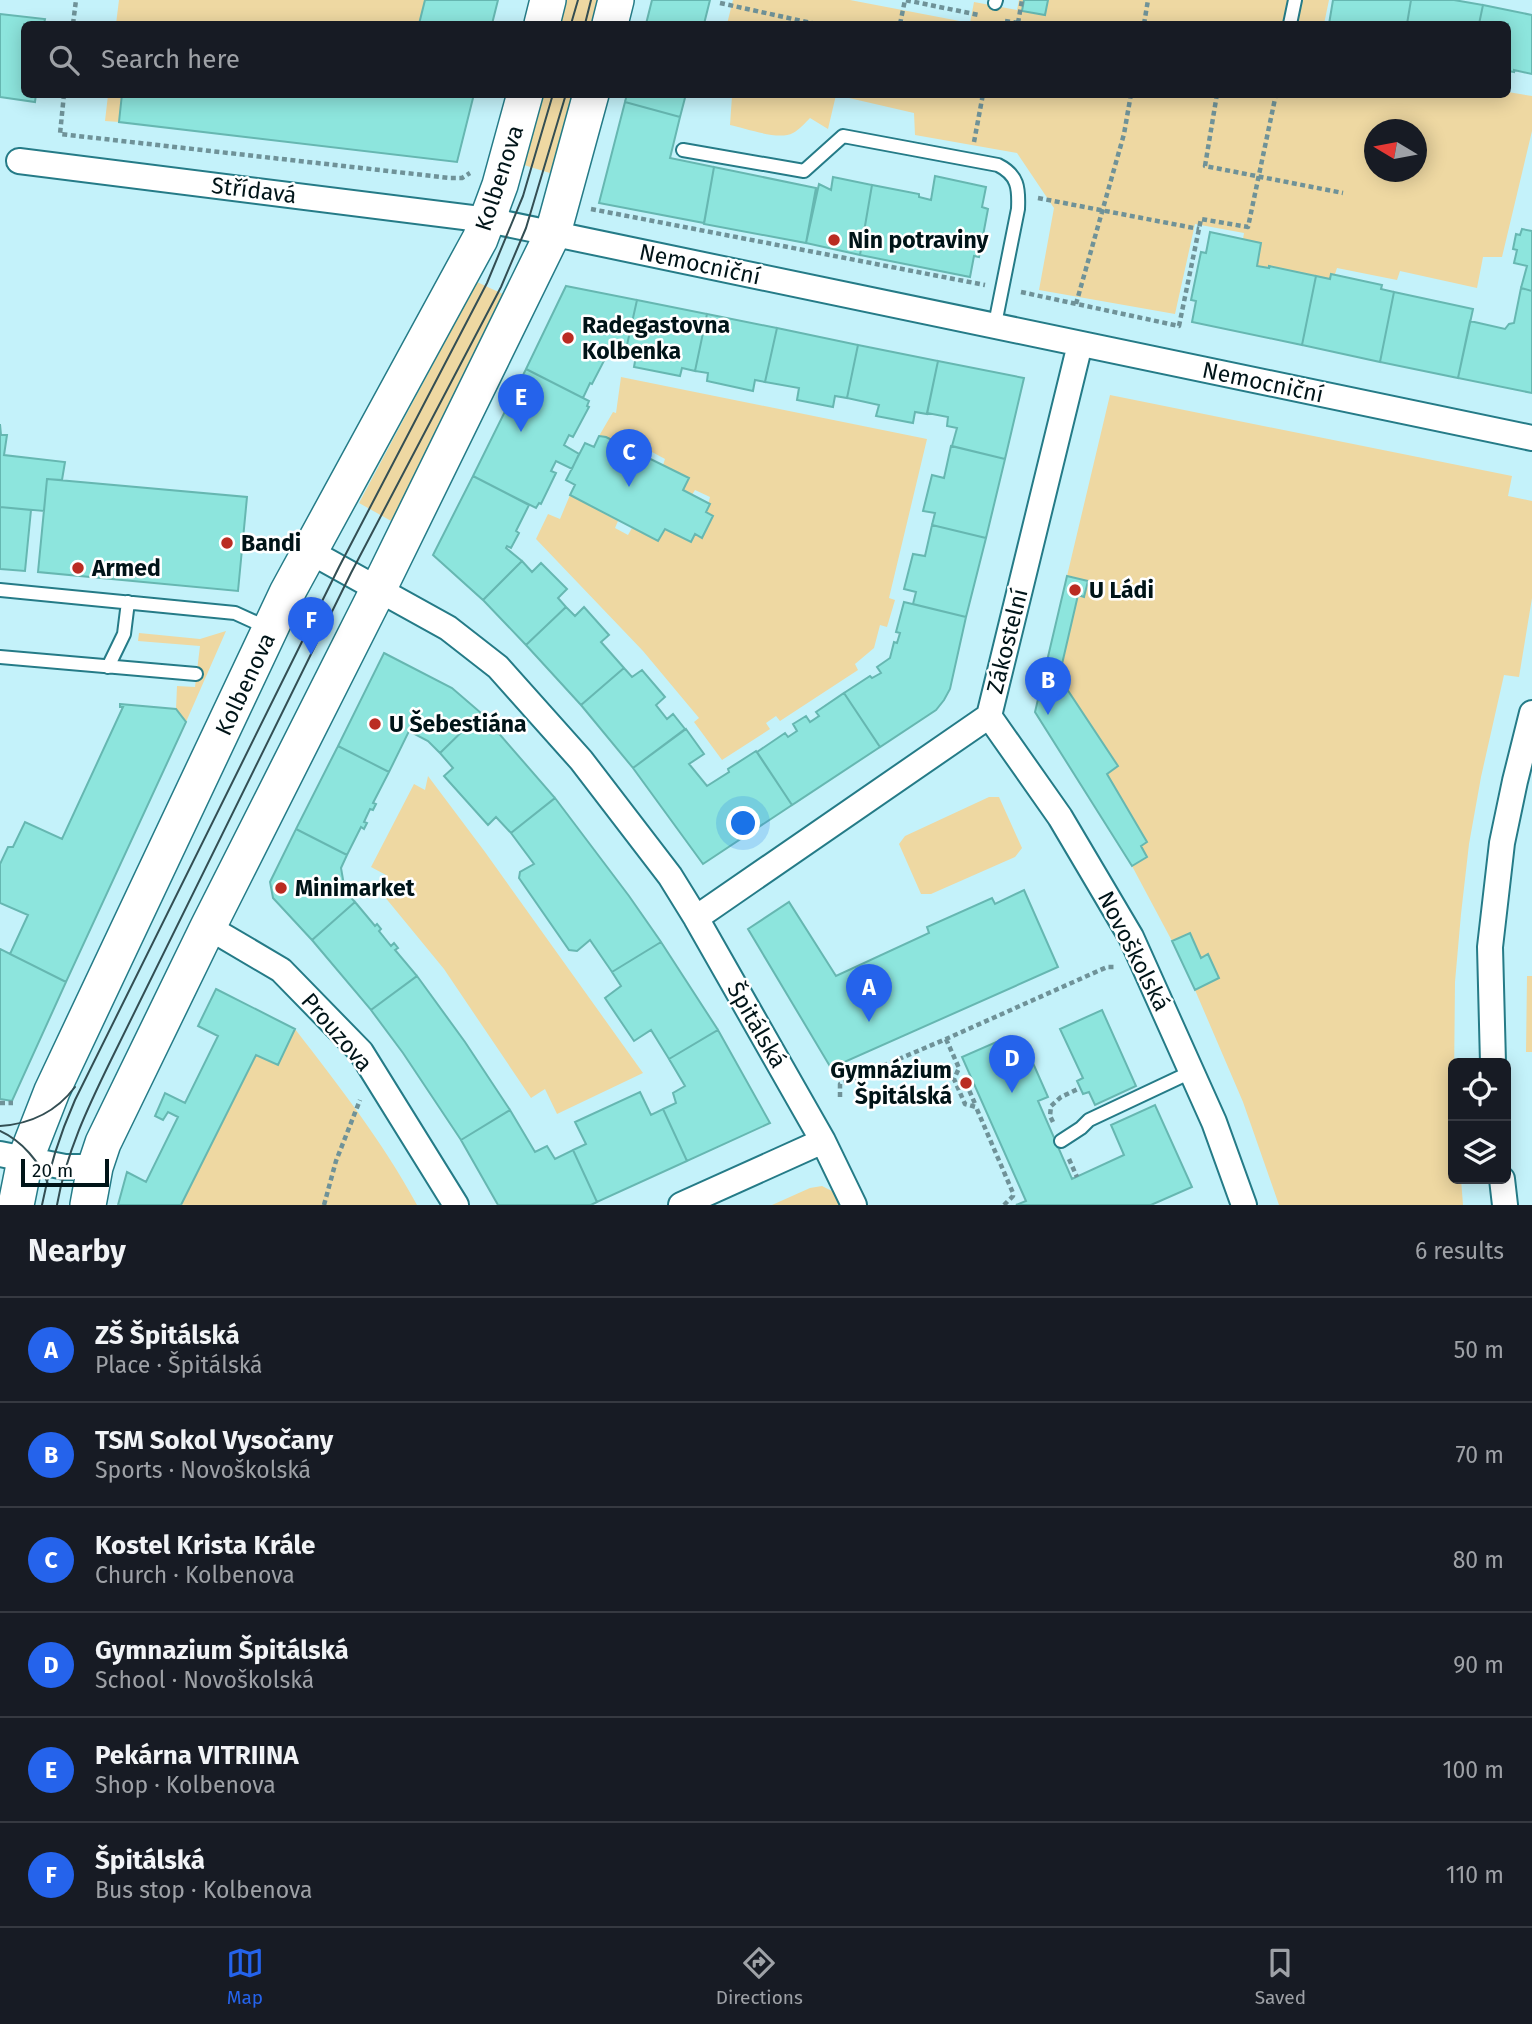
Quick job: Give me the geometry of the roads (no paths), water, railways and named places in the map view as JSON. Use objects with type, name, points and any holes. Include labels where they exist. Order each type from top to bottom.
[{"type":"main road","points":[[543,21],[548,0]]},
{"type":"main road","points":[[611,21],[616,0]]},
{"type":"main road","name":"Kolbenova","points":[[16,1205],[12,1157],[52,1091],[287,593],[488,219],[524,98]]},
{"type":"main road","points":[[88,1205],[95,1167],[103,1143],[553,233],[590,98]]},
{"type":"street","name":"Střídavá","points":[[19,161],[488,219]]},
{"type":"street","name":"Nemocniční","points":[[488,219],[1532,438]]},
{"type":"street","name":"Zákostelní","points":[[696,918],[989,716],[1080,344]]},
{"type":"street","name":"Špitálská","points":[[309,551],[448,628],[498,667],[581,760],[670,876],[696,918],[823,1141],[854,1205]]},
{"type":"street","points":[[1493,1058],[1490,947],[1502,843],[1532,713]]},
{"type":"street","name":"Novoškolská","points":[[989,716],[1060,817],[1132,937],[1214,1122],[1244,1205]]},
{"type":"street","name":"Prouzova","points":[[208,927],[281,970],[361,1052],[456,1205]]},
{"type":"street","points":[[681,1205],[823,1141]]},
{"type":"street","points":[[12,1157],[65,1167],[95,1167]]},
{"type":"street","points":[[1503,1184],[1505,1205]]},
{"type":"lane","points":[[1291,21],[1295,0]]},
{"type":"lane","points":[[684,150],[804,171],[843,136],[998,165],[1008,170],[1016,181],[1018,209],[995,324]]},
{"type":"lane","points":[[0,590],[235,613],[271,629]]},
{"type":"lane","points":[[108,667],[124,635],[128,602]]},
{"type":"lane","points":[[0,657],[196,674]]},
{"type":"lane","points":[[1062,1141],[1089,1120],[1191,1072]]},
{"type":"tram line","points":[[572,21],[578,0]]},
{"type":"tram line","points":[[586,21],[591,0]]},
{"type":"tram line","points":[[42,1205],[56,1151],[75,1100],[339,567],[487,283],[523,196],[552,98]]},
{"type":"tram line","points":[[57,1205],[72,1149],[102,1078],[351,573],[501,287],[526,228],[565,98]]},
{"type":"tram line","points":[[0,1126],[22,1123],[42,1115],[60,1103],[75,1087]]},
{"type":"tram line","points":[[0,1131],[16,1140],[29,1153],[48,1184]]},
{"type":"place","name":"Nin potraviny","points":[[834,240]]},
{"type":"place","name":"Radegastovna Kolbenka","points":[[568,338]]},
{"type":"place","name":"Pekárna VITRIINA","points":[[521,432]]},
{"type":"place","name":"Kostel Krista Krále","points":[[629,487]]},
{"type":"place","name":"Bandi","points":[[227,543]]},
{"type":"place","name":"Armed","points":[[78,568]]},
{"type":"place","name":"U Ládi","points":[[1075,590]]},
{"type":"place","name":"Špitálská","points":[[311,655]]},
{"type":"place","name":"TSM Sokol Vysočany","points":[[1048,715]]},
{"type":"place","name":"U Šebestiána","points":[[375,724]]},
{"type":"place","name":"Minimarket","points":[[281,888]]},
{"type":"place","name":"ZŠ Špitálská","points":[[869,1022]]},
{"type":"place","name":"Gymnázium Špitálská","points":[[966,1083]]},
{"type":"place","name":"Gymnazium Špitálská","points":[[1012,1093]]}]
